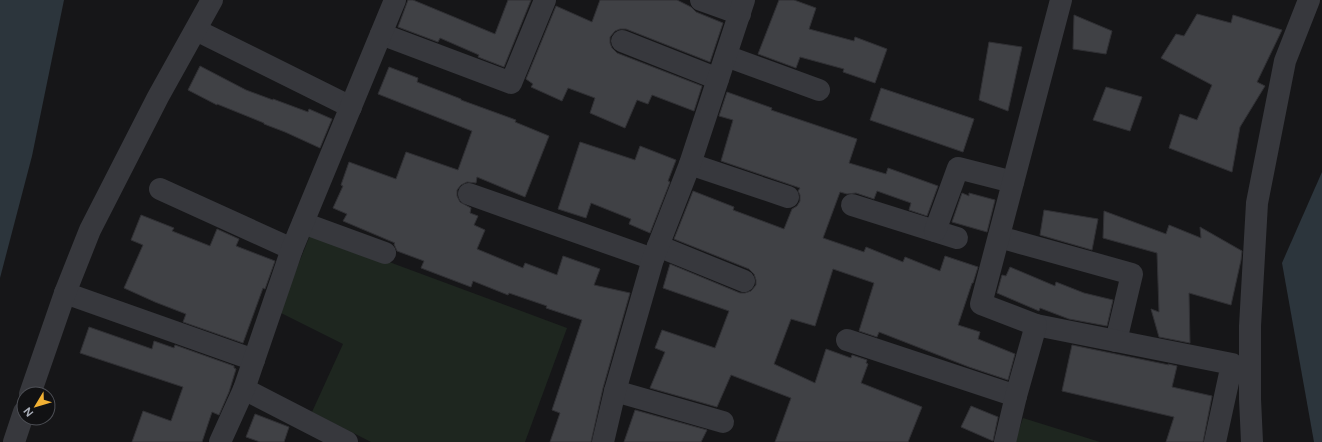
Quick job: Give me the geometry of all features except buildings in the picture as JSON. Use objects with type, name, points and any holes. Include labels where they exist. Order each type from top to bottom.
[{"type":"street","points":[[33,386],[65,293],[90,230],[158,97],[212,0]]},
{"type":"street","points":[[220,442],[244,389],[292,249],[395,0]]},
{"type":"street","points":[[381,34],[511,83],[545,0]]},
{"type":"street","points":[[603,442],[615,391],[655,253],[690,164],[742,7],[701,0]]},
{"type":"street","points":[[1061,0],[981,304],[1036,325],[1232,364],[1215,442]]},
{"type":"street","points":[[1252,442],[1250,399],[1250,326],[1257,203],[1285,60],[1309,0]]},
{"type":"street","points":[[196,30],[351,107]]},
{"type":"street","points":[[622,41],[718,79]]},
{"type":"street","points":[[726,56],[819,90]]},
{"type":"street","points":[[690,164],[788,197]]},
{"type":"street","points":[[935,231],[958,168],[1013,182]]},
{"type":"street","points":[[160,189],[292,249]]},
{"type":"street","points":[[469,194],[744,281]]},
{"type":"street","points":[[852,205],[957,238]]},
{"type":"street","points":[[303,223],[384,253]]},
{"type":"street","points":[[999,237],[1132,274],[1116,341]]},
{"type":"street","points":[[65,293],[254,360]]},
{"type":"street","points":[[1005,442],[1036,325]]},
{"type":"street","points":[[847,340],[1016,396]]},
{"type":"street","points":[[244,389],[347,442]]},
{"type":"street","points":[[615,391],[723,422]]},
{"type":"street","points":[[14,442],[19,426]]},
{"type":"shaded area","points":[[0,0],[64,0],[32,156],[0,278]]},
{"type":"shaded area","points":[[1322,172],[1322,442],[1314,442],[1282,263]]},
{"type":"shaded area","points":[[311,233],[567,328],[525,442],[371,442],[312,412],[343,344],[279,312]]},
{"type":"shaded area","points":[[1023,418],[1100,442],[1015,442]]}]
